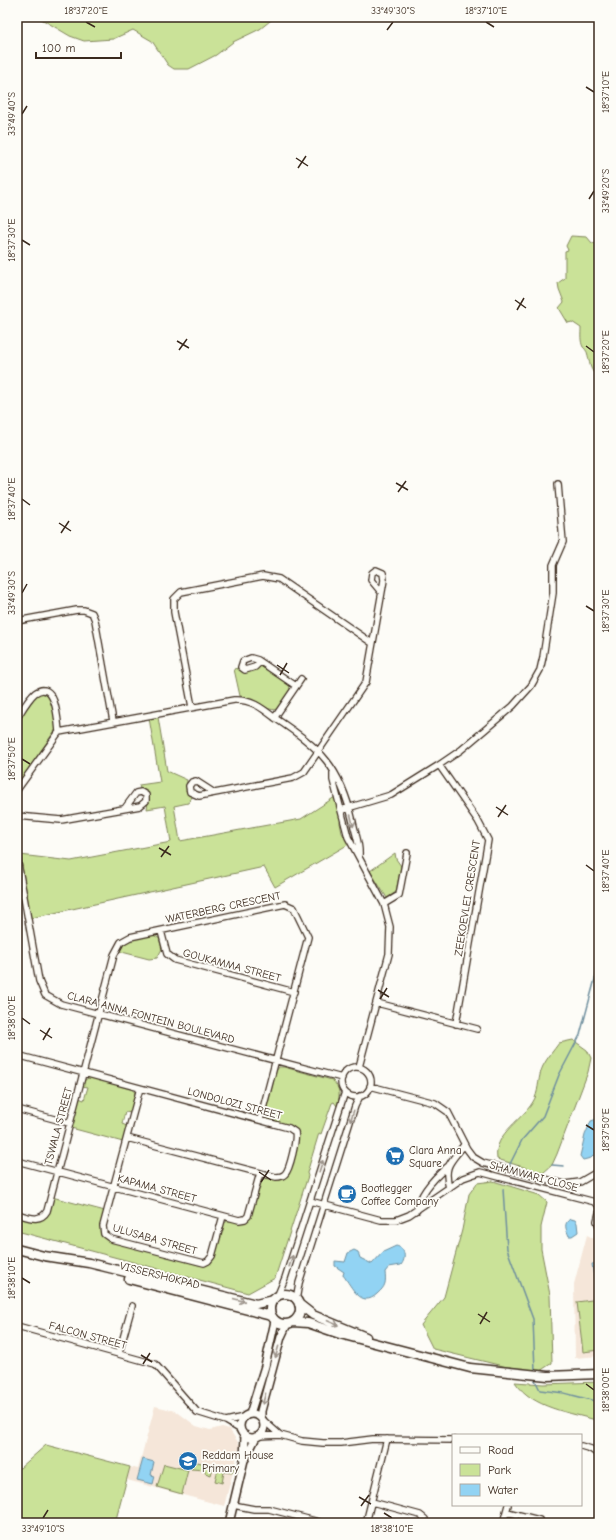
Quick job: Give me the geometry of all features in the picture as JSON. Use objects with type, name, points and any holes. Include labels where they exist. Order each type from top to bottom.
[{"type":"main road","name":"VISSERSHOKPAD","points":[[17,1249],[273,1318]]},
{"type":"main road","name":"VISSERSHOKPAD","points":[[44,1256],[89,1264],[256,1304],[275,1299]]},
{"type":"main road","points":[[396,1349],[313,1315],[288,1295],[275,1299],[270,1306],[273,1318],[290,1323],[308,1323],[340,1334],[396,1349],[461,1366],[499,1372],[548,1376],[599,1374]]},
{"type":"main road","points":[[290,1323],[299,1314],[297,1302]]},
{"type":"street","points":[[341,810],[391,795],[439,766],[461,750],[513,706],[532,686],[540,670],[543,657],[553,593],[554,565],[563,542],[558,484]]},
{"type":"street","points":[[192,707],[174,612],[174,599],[181,592],[272,576],[279,579],[372,643]]},
{"type":"street","points":[[213,792],[293,778],[304,772],[364,685],[381,592]]},
{"type":"street","points":[[17,621],[77,610],[84,610],[92,613],[95,620],[113,721]]},
{"type":"street","points":[[260,662],[296,686]]},
{"type":"street","points":[[275,717],[301,679]]},
{"type":"street","points":[[17,718],[35,693],[41,691],[48,692],[54,699],[59,732]]},
{"type":"street","points":[[17,790],[59,732],[192,707],[234,700],[245,700],[253,703],[275,717],[319,750],[341,783],[360,849],[359,855]]},
{"type":"street","name":"ZEEKOEVLEI CRESCENT","points":[[439,766],[480,825],[488,840],[456,1024]]},
{"type":"street","points":[[333,772],[333,780],[348,837],[384,904],[391,940],[377,1003],[359,1068]]},
{"type":"street","points":[[17,816],[62,820],[125,808]]},
{"type":"street","points":[[384,904],[399,895],[407,853]]},
{"type":"street","name":"CLARA ANNA FONTEIN BOULEVARD","points":[[17,858],[39,981],[46,995],[62,1004],[342,1078]]},
{"type":"street","points":[[17,895],[24,894]]},
{"type":"street","name":"WATERBERG CRESCENT","points":[[98,1014],[114,955],[119,945],[130,938],[276,905],[290,905],[298,914],[308,937],[260,1120]]},
{"type":"street","name":"GOUKAMMA STREET","points":[[161,931],[167,954],[175,960],[294,992]]},
{"type":"street","points":[[377,1003],[477,1029]]},
{"type":"street","name":"TSWALA STREET","points":[[17,1214],[34,1219],[43,1215],[47,1210],[68,1123],[98,1014]]},
{"type":"street","name":"LONDOLOZI STREET","points":[[17,1055],[291,1129],[295,1132],[296,1138],[285,1174],[276,1177],[127,1138]]},
{"type":"street","points":[[359,1068],[368,1073],[371,1079],[367,1093],[360,1096],[352,1096],[345,1092],[342,1085],[342,1078],[348,1069],[359,1068]]},
{"type":"street","points":[[370,1086],[442,1107],[450,1115],[464,1145],[472,1157],[483,1163],[559,1183],[576,1184],[599,1171]]},
{"type":"street","name":"ULUSABA STREET","points":[[140,1088],[104,1226],[104,1234],[110,1239],[200,1263],[206,1262],[212,1256],[223,1216]]},
{"type":"street","points":[[275,1299],[283,1285],[345,1092]]},
{"type":"street","points":[[297,1302],[299,1283],[356,1103],[360,1096]]},
{"type":"street","points":[[17,1109],[68,1123]]},
{"type":"street","points":[[417,1210],[426,1191],[436,1176],[447,1167],[464,1145]]},
{"type":"street","name":"KAPAMA STREET","points":[[17,1161],[239,1220],[247,1218],[260,1173]]},
{"type":"street","points":[[447,1167],[446,1178],[449,1188]]},
{"type":"street","name":"SHAMWARI CLOSE","points":[[310,1200],[386,1221],[401,1219],[471,1174],[483,1172],[595,1202],[599,1206]]},
{"type":"street","points":[[599,1213],[597,1222],[599,1226]]},
{"type":"street","points":[[119,1353],[132,1306]]},
{"type":"street","points":[[244,1460],[241,1423],[247,1415],[265,1366],[273,1318]]},
{"type":"street","points":[[229,1523],[244,1460],[264,1428],[261,1411],[281,1336],[290,1323]]},
{"type":"street","name":"FALCON STREET","points":[[17,1326],[155,1364],[197,1412],[226,1421],[243,1433]]},
{"type":"street","points":[[247,1415],[258,1415],[280,1435]]},
{"type":"street","name":"FALCON STREET","points":[[226,1421],[247,1415]]},
{"type":"street","points":[[243,1433],[257,1437],[280,1435],[302,1441],[323,1443],[368,1439],[452,1440]]},
{"type":"street","points":[[366,1523],[387,1439]]},
{"type":"street","points":[[582,1446],[599,1455]]},
{"type":"street","points":[[372,1502],[420,1515],[425,1519],[426,1523]]},
{"type":"street","points":[[233,1504],[254,1509],[269,1509],[319,1522]]},
{"type":"street","points":[[503,1523],[508,1506]]},
{"type":"street","points":[[507,1512],[539,1520]]},
{"type":"shaded area","points":[[587,1235],[599,1241],[599,1356],[575,1358],[574,1284]]},
{"type":"shaded area","name":"Reddam House Primary","points":[[155,1406],[176,1411],[196,1426],[210,1430],[222,1427],[229,1429],[240,1445],[224,1506],[127,1480],[130,1467],[138,1469]]},
{"type":"green space","points":[[38,17],[275,17],[260,29],[233,42],[216,55],[189,69],[174,69],[168,65],[152,41],[133,30],[113,39],[84,41],[70,36]]},
{"type":"green space","points":[[571,236],[587,237],[592,243],[599,243],[599,377],[593,372],[587,352],[582,345],[581,328],[572,322],[568,323],[559,308],[564,302],[558,283],[565,278],[565,251],[568,250],[566,246]]},
{"type":"green space","points":[[259,666],[263,666],[289,685],[289,692],[279,707],[275,710],[266,708],[250,699],[240,696],[234,669],[238,668],[248,672]]},
{"type":"green space","points":[[40,693],[45,694],[51,702],[56,729],[17,785],[17,722],[35,697]]},
{"type":"green space","points":[[158,717],[167,771],[187,780],[186,791],[192,797],[188,803],[174,806],[180,841],[301,819],[335,797],[341,818],[340,823],[342,833],[349,844],[275,887],[264,867],[31,918],[20,855],[71,861],[171,842],[165,806],[147,809],[148,802],[145,791],[140,789],[139,785],[160,782],[149,718]]},
{"type":"green space","points":[[395,853],[396,859],[401,866],[396,892],[387,898],[370,871]]},
{"type":"green space","points":[[153,935],[159,938],[162,949],[157,958],[149,959],[118,951],[127,941]]},
{"type":"green space","points":[[573,1040],[587,1050],[591,1058],[588,1072],[552,1165],[543,1173],[497,1159],[497,1150],[500,1141],[535,1098],[541,1070],[546,1060],[559,1043]]},
{"type":"green space","points":[[279,1067],[332,1080],[337,1086],[339,1099],[337,1106],[334,1102],[332,1103],[321,1134],[319,1133],[307,1173],[308,1176],[275,1278],[248,1293],[17,1231],[17,1217],[32,1220],[41,1219],[50,1206],[52,1197],[105,1211],[101,1232],[102,1235],[109,1241],[199,1265],[208,1264],[214,1257],[224,1223],[228,1221],[244,1222],[251,1216],[262,1180],[266,1178],[283,1179],[287,1176],[291,1169],[297,1143],[297,1132],[292,1126],[271,1121],[265,1115],[276,1071]]},
{"type":"green space","points":[[90,1077],[131,1089],[135,1092],[131,1113],[125,1112],[122,1124],[127,1126],[123,1142],[71,1128],[79,1098],[84,1100],[88,1087],[82,1086],[83,1081]]},
{"type":"green space","points":[[493,1181],[539,1195],[547,1202],[541,1227],[541,1249],[550,1295],[552,1363],[540,1371],[507,1367],[433,1349],[421,1325],[444,1297],[462,1230],[469,1194],[477,1183]]},
{"type":"green space","points":[[599,1299],[599,1350],[583,1352],[577,1302]]},
{"type":"green space","points":[[515,1382],[543,1384],[599,1382],[599,1421],[564,1412],[542,1404],[523,1391]]},
{"type":"green space","points":[[46,1445],[130,1467],[115,1523],[17,1523],[17,1467],[20,1468]]},
{"type":"green space","points":[[193,1461],[223,1468],[224,1465],[234,1467],[232,1473],[224,1472],[222,1483],[215,1481],[218,1469],[213,1468],[211,1475],[205,1473],[205,1470],[191,1469]]},
{"type":"green space","points":[[164,1464],[188,1470],[182,1494],[157,1487]]},
{"type":"water","points":[[597,1119],[599,1123],[599,1150],[591,1158],[583,1160],[580,1156],[585,1135],[591,1121]]},
{"type":"water","points":[[570,1219],[575,1220],[577,1223],[578,1232],[572,1236],[569,1236],[566,1227],[566,1223]]},
{"type":"water","points":[[396,1246],[403,1251],[403,1263],[401,1265],[389,1267],[385,1272],[384,1286],[371,1298],[366,1299],[357,1295],[343,1275],[344,1272],[335,1266],[335,1261],[345,1262],[348,1253],[354,1250],[358,1252],[360,1258],[372,1264],[383,1252]]},
{"type":"water","points":[[599,1263],[599,1285],[595,1285],[592,1264]]},
{"type":"water","points":[[143,1459],[154,1462],[151,1475],[155,1476],[153,1484],[137,1480]]},
{"type":"waterway","points":[[509,1166],[522,1140],[543,1116],[559,1075],[580,1035],[599,964]]},
{"type":"waterway","points":[[552,1165],[564,1166]]},
{"type":"waterway","points":[[503,1189],[507,1249],[533,1319],[535,1371]]},
{"type":"waterway","points":[[535,1380],[540,1390],[564,1393],[599,1402]]},
{"type":"place","name":"Clara Anna Square","points":[[395,1156]]},
{"type":"place","name":"Bootlegger Coffee Company","points":[[347,1194]]},
{"type":"place","name":"Reddam House Primary","points":[[188,1461]]}]
